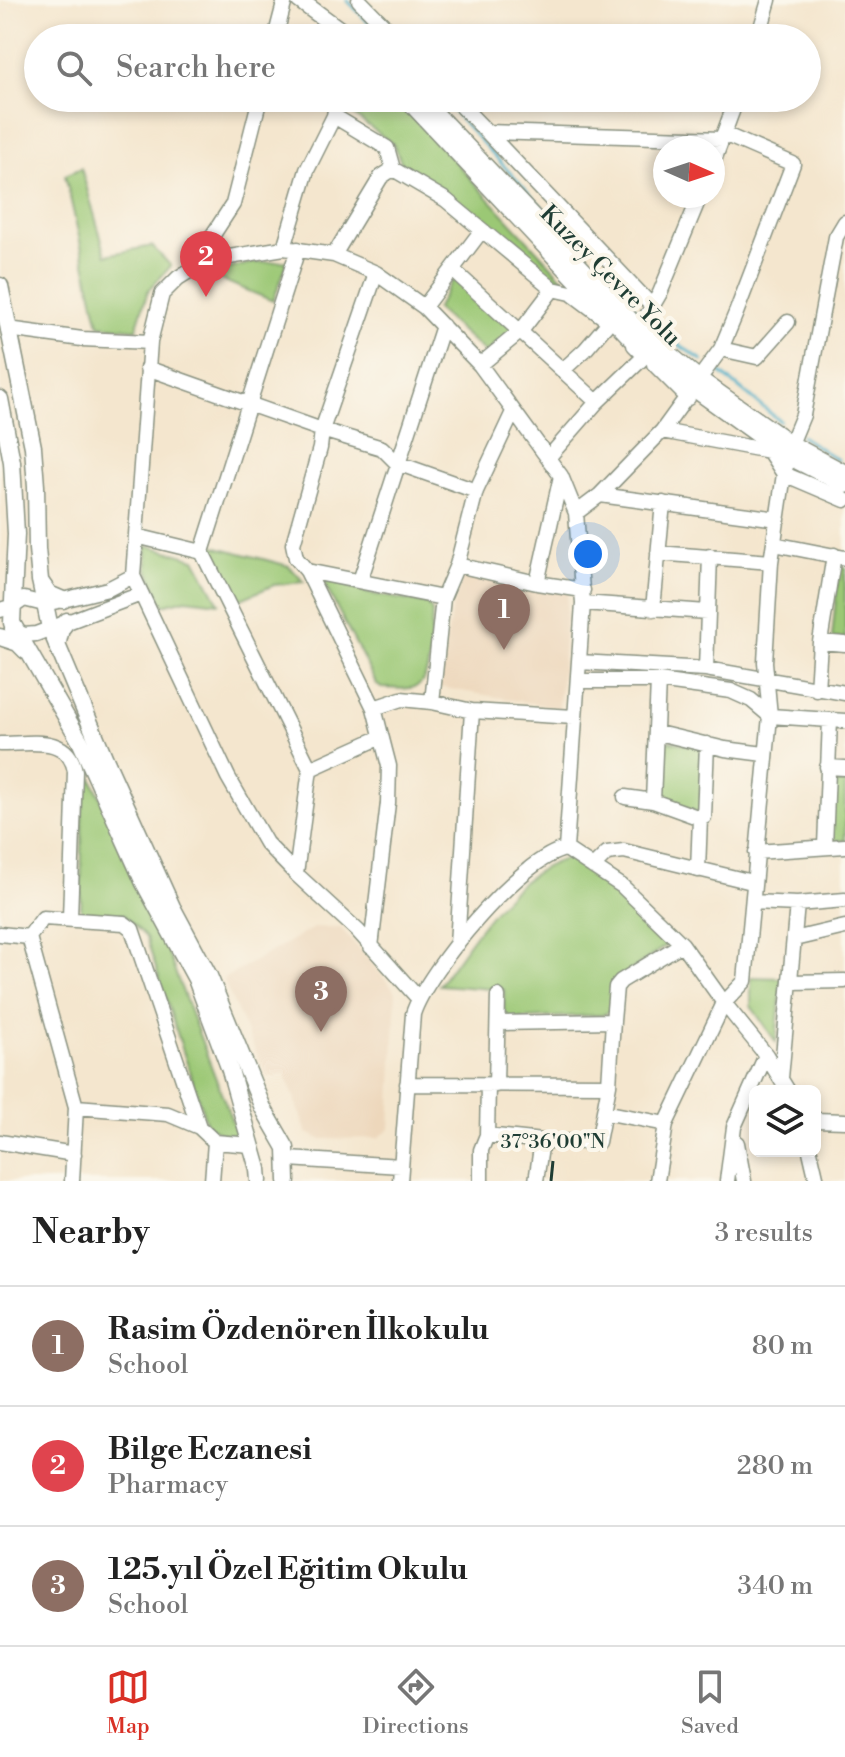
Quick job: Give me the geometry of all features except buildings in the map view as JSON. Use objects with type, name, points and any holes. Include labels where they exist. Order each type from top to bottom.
[{"type":"main road","points":[[299,0],[333,24]]},
{"type":"main road","points":[[319,0],[340,24]]},
{"type":"main road","name":"Kuzey Çevre Yolu","points":[[419,112],[630,337],[693,388],[845,485]]},
{"type":"main road","name":"Kuzey Çevre Yolu","points":[[434,112],[693,388]]},
{"type":"main road","points":[[0,286],[33,447],[40,580],[50,628],[172,907],[209,976],[285,1155],[287,1181]]},
{"type":"main road","points":[[0,399],[12,462],[15,578],[5,606],[11,617],[5,633],[31,656],[80,741],[144,883],[196,979],[230,1070],[256,1162],[263,1172],[274,1173],[285,1155]]},
{"type":"main road","name":"Kuzey Çevre Yolu","points":[[790,450],[845,473]]},
{"type":"main road","points":[[40,580],[49,594],[63,600]]},
{"type":"main road","points":[[57,646],[61,629],[67,621]]},
{"type":"main road","points":[[256,1162],[256,1147],[265,1140],[277,1140],[285,1155]]},
{"type":"street","points":[[279,24],[285,0]]},
{"type":"street","points":[[359,0],[382,24]]},
{"type":"street","points":[[763,24],[770,2]]},
{"type":"street","points":[[199,265],[203,250],[233,204],[256,112]]},
{"type":"street","points":[[296,874],[310,769],[202,552],[248,404],[291,248],[307,170],[335,112]]},
{"type":"street","points":[[468,112],[652,306]]},
{"type":"street","points":[[487,132],[723,136],[732,112]]},
{"type":"street","points":[[334,116],[387,148],[393,169],[446,200],[553,289],[571,293],[609,322],[645,356],[693,388]]},
{"type":"street","points":[[576,513],[600,495],[662,431],[721,349],[793,164],[725,137]]},
{"type":"street","points":[[334,255],[381,177],[393,169]]},
{"type":"street","points":[[639,329],[660,293],[695,208]]},
{"type":"street","points":[[657,1181],[666,1124],[724,1003],[745,981],[764,754],[770,716],[766,679],[771,562],[784,474],[803,415],[836,237],[845,222]]},
{"type":"street","points":[[424,307],[482,230]]},
{"type":"street","points":[[418,998],[358,931],[266,843],[228,777],[133,576],[150,342],[162,294],[178,278],[205,261],[291,248],[334,255],[376,273],[424,307],[480,365],[561,476],[576,513],[583,596],[566,849]]},
{"type":"street","points":[[453,270],[597,402]]},
{"type":"street","points":[[371,947],[388,803],[389,766],[374,708],[307,571],[296,558],[293,544],[320,448],[322,430],[376,273]]},
{"type":"street","points":[[480,365],[521,331],[553,289]]},
{"type":"street","points":[[564,369],[609,322]]},
{"type":"street","points":[[721,349],[757,357],[788,322]]},
{"type":"street","points":[[360,581],[443,326]]},
{"type":"street","points":[[8,329],[82,339],[150,342]]},
{"type":"street","points":[[548,458],[597,402],[645,356]]},
{"type":"street","points":[[147,368],[382,448],[397,463],[476,491]]},
{"type":"street","points":[[432,702],[443,598],[457,565],[476,491],[513,412]]},
{"type":"street","points":[[662,431],[769,451],[784,474],[845,500]]},
{"type":"street","points":[[537,583],[561,476]]},
{"type":"street","points":[[600,495],[778,519]]},
{"type":"street","points":[[653,609],[663,503]]},
{"type":"street","points":[[136,536],[202,552]]},
{"type":"street","points":[[774,544],[839,556],[820,642],[817,690]]},
{"type":"street","points":[[658,553],[771,562]]},
{"type":"street","points":[[706,669],[710,556]]},
{"type":"street","points":[[457,565],[583,596],[653,609],[707,612]]},
{"type":"street","points":[[307,571],[443,598]]},
{"type":"street","points":[[5,606],[24,599],[44,604],[63,600],[108,589],[133,576]]},
{"type":"street","points":[[5,633],[30,635],[141,594]]},
{"type":"street","points":[[820,642],[845,644]]},
{"type":"street","points":[[579,662],[706,669],[845,693]]},
{"type":"street","points":[[578,681],[658,681],[731,691],[751,700],[770,716],[837,721],[827,767],[825,846]]},
{"type":"street","points":[[653,801],[658,681]]},
{"type":"street","points":[[374,708],[401,699],[472,711],[574,717]]},
{"type":"street","points":[[457,944],[472,711]]},
{"type":"street","points":[[658,733],[725,749],[764,754]]},
{"type":"street","points":[[310,769],[381,737]]},
{"type":"street","points":[[0,744],[58,745],[73,758],[70,918]]},
{"type":"street","points":[[700,818],[704,817],[707,744]]},
{"type":"street","points":[[827,767],[845,768]]},
{"type":"street","points":[[625,797],[653,801],[700,818]]},
{"type":"street","points":[[698,870],[700,818]]},
{"type":"street","points":[[756,852],[845,846]]},
{"type":"street","points":[[285,1155],[400,1173],[413,1014],[418,998],[457,944],[506,888],[553,851],[566,849],[622,886],[682,944],[785,1084]]},
{"type":"street","points":[[593,867],[607,853],[624,851],[752,882]]},
{"type":"street","points":[[753,902],[797,904],[845,900]]},
{"type":"street","points":[[785,1084],[797,904]]},
{"type":"street","points":[[29,937],[43,918],[124,923],[132,929],[199,1127]]},
{"type":"street","points":[[358,931],[374,921]]},
{"type":"street","points":[[794,939],[845,927]]},
{"type":"street","points":[[0,934],[29,937]]},
{"type":"street","points":[[29,937],[76,1107],[72,1181]]},
{"type":"street","points":[[487,1135],[542,1141],[598,1142],[609,1085],[616,987],[682,944]]},
{"type":"street","points":[[790,982],[845,981]]},
{"type":"street","points":[[481,1181],[481,1150],[487,1135],[498,996]]},
{"type":"street","points":[[498,1023],[613,1021]]},
{"type":"street","points":[[727,1181],[734,1127],[766,1055]]},
{"type":"street","points":[[407,1084],[609,1085]]},
{"type":"street","points":[[76,1107],[168,1114],[199,1127],[215,1142],[256,1162]]},
{"type":"street","points":[[604,1112],[666,1124]]},
{"type":"street","points":[[821,1120],[845,1121]]},
{"type":"street","points":[[734,1127],[744,1181]]},
{"type":"street","points":[[536,1181],[542,1141]]},
{"type":"street","points":[[0,1142],[74,1154]]},
{"type":"street","points":[[212,1181],[215,1142]]},
{"type":"street","points":[[811,1157],[817,1181]]},
{"type":"shaded area","points":[[464,573],[568,591],[559,708],[439,687],[451,613]]},
{"type":"shaded area","points":[[315,927],[341,928],[396,992],[390,1129],[378,1138],[321,1139],[307,1133],[285,1073],[267,1078],[223,979]]},
{"type":"green space","points":[[350,112],[409,112],[567,283],[556,283],[458,202],[402,164],[393,144]]},
{"type":"green space","points":[[81,168],[106,255],[152,246],[171,266],[148,291],[136,329],[99,325],[65,175]]},
{"type":"green space","points":[[288,261],[273,301],[207,274],[252,263]]},
{"type":"green space","points":[[455,276],[513,328],[486,353],[436,309]]},
{"type":"green space","points":[[146,545],[195,559],[219,603],[186,599],[163,605],[148,570]]},
{"type":"green space","points":[[210,545],[289,566],[304,582],[274,585],[239,600]]},
{"type":"green space","points":[[839,566],[845,567],[845,639],[832,638]]},
{"type":"green space","points":[[329,579],[367,593],[428,604],[432,612],[430,652],[426,672],[419,685],[406,689],[381,688],[376,683],[325,585]]},
{"type":"green space","points":[[665,740],[704,748],[700,813],[662,802]]},
{"type":"green space","points":[[83,760],[145,893],[237,1134],[222,1134],[207,1125],[146,937],[124,915],[81,912]]},
{"type":"green space","points":[[832,774],[845,774],[845,841],[829,840]]},
{"type":"green space","points":[[569,858],[620,888],[671,942],[614,982],[610,1010],[603,1015],[504,1019],[504,990],[439,985],[511,893],[548,866]]},
{"type":"green space","points":[[751,977],[782,978],[776,1042],[751,1006]]},
{"type":"waterway","points":[[347,0],[370,24]]},
{"type":"waterway","points":[[454,112],[637,310]]},
{"type":"waterway","points":[[656,330],[702,360]]},
{"type":"waterway","points":[[717,370],[780,421]]},
{"type":"waterway","points":[[801,436],[838,460]]},
{"type":"place","name":"Bilge Eczanesi","points":[[206,297]]},
{"type":"place","name":"Rasim Özdenören İlkokulu","points":[[504,650]]},
{"type":"place","name":"125.yıl Özel Eğitim Okulu","points":[[321,1032]]}]
